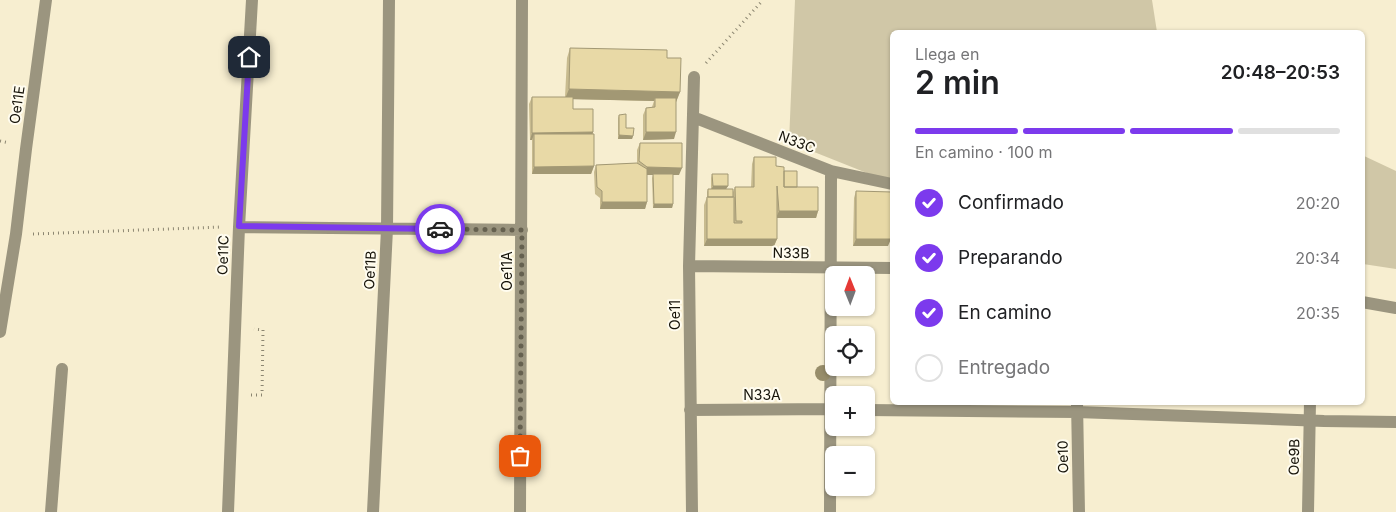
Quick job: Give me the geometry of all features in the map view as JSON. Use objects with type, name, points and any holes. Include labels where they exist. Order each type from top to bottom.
[{"type":"street","name":"Oe11E","points":[[0,332],[16,234],[46,0]]},
{"type":"street","name":"Oe11C","points":[[228,512],[239,226],[252,0]]},
{"type":"street","name":"Oe11B","points":[[373,512],[387,229],[389,0]]},
{"type":"street","name":"Oe11A","points":[[520,512],[522,0]]},
{"type":"street","name":"Oe11","points":[[692,512],[689,266],[694,77]]},
{"type":"street","name":"N33C","points":[[693,117],[831,171],[890,184]]},
{"type":"street","points":[[831,171],[831,266]]},
{"type":"street","points":[[239,226],[522,230]]},
{"type":"street","name":"N33B","points":[[689,266],[825,268]]},
{"type":"street","name":"N33B","points":[[875,268],[890,268]]},
{"type":"street","points":[[1365,303],[1396,308]]},
{"type":"street","points":[[831,316],[832,386]]},
{"type":"street","points":[[50,512],[62,369]]},
{"type":"street","name":"Oe9B","points":[[1308,512],[1310,405]]},
{"type":"street","points":[[875,410],[1077,407],[1310,420],[1396,422]]},
{"type":"street","name":"Oe10","points":[[1077,407],[1079,512]]},
{"type":"street","name":"N33A","points":[[690,410],[825,409]]},
{"type":"street","points":[[830,512],[831,436]]},
{"type":"path","points":[[694,77],[763,0]]},
{"type":"path","points":[[30,234],[239,226]]},
{"type":"path","points":[[251,395],[262,395],[263,330],[254,329]]},
{"type":"shaded area","points":[[795,0],[1152,0],[1157,30],[890,30],[890,182],[789,142]]},
{"type":"shaded area","points":[[1365,156],[1396,171],[1396,269],[1365,264]]},
{"type":"building","points":[[570,48],[667,50],[667,58],[681,58],[680,92],[569,89]]},
{"type":"building","points":[[532,97],[573,97],[573,109],[593,109],[593,132],[532,133]]},
{"type":"building","points":[[655,98],[676,98],[676,132],[646,132],[646,108],[655,107]]},
{"type":"building","points":[[626,114],[626,128],[634,128],[633,136],[619,135],[619,115]]},
{"type":"building","points":[[534,134],[594,134],[594,166],[534,167]]},
{"type":"building","points":[[640,143],[682,143],[682,168],[647,167],[639,161]]},
{"type":"building","points":[[754,157],[776,157],[776,166],[784,167],[784,187],[818,187],[818,211],[779,211],[777,186],[777,239],[707,239],[707,197],[734,197],[734,223],[742,223],[742,221],[736,221],[735,187],[754,187]]},
{"type":"building","points":[[637,163],[647,169],[647,202],[602,202],[602,191],[597,187],[596,165]]},
{"type":"building","points":[[784,171],[797,171],[797,187],[784,187]]},
{"type":"building","points":[[653,174],[673,174],[673,204],[654,204]]},
{"type":"building","points":[[712,174],[728,174],[728,186],[713,186]]},
{"type":"building","points":[[708,189],[733,189],[733,197],[708,197]]},
{"type":"building","points":[[856,191],[890,192],[890,239],[856,239]]},
{"type":"way so far","points":[[440,229],[522,230],[520,456]]},
{"type":"route","points":[[249,57],[239,226],[440,229]]}]
